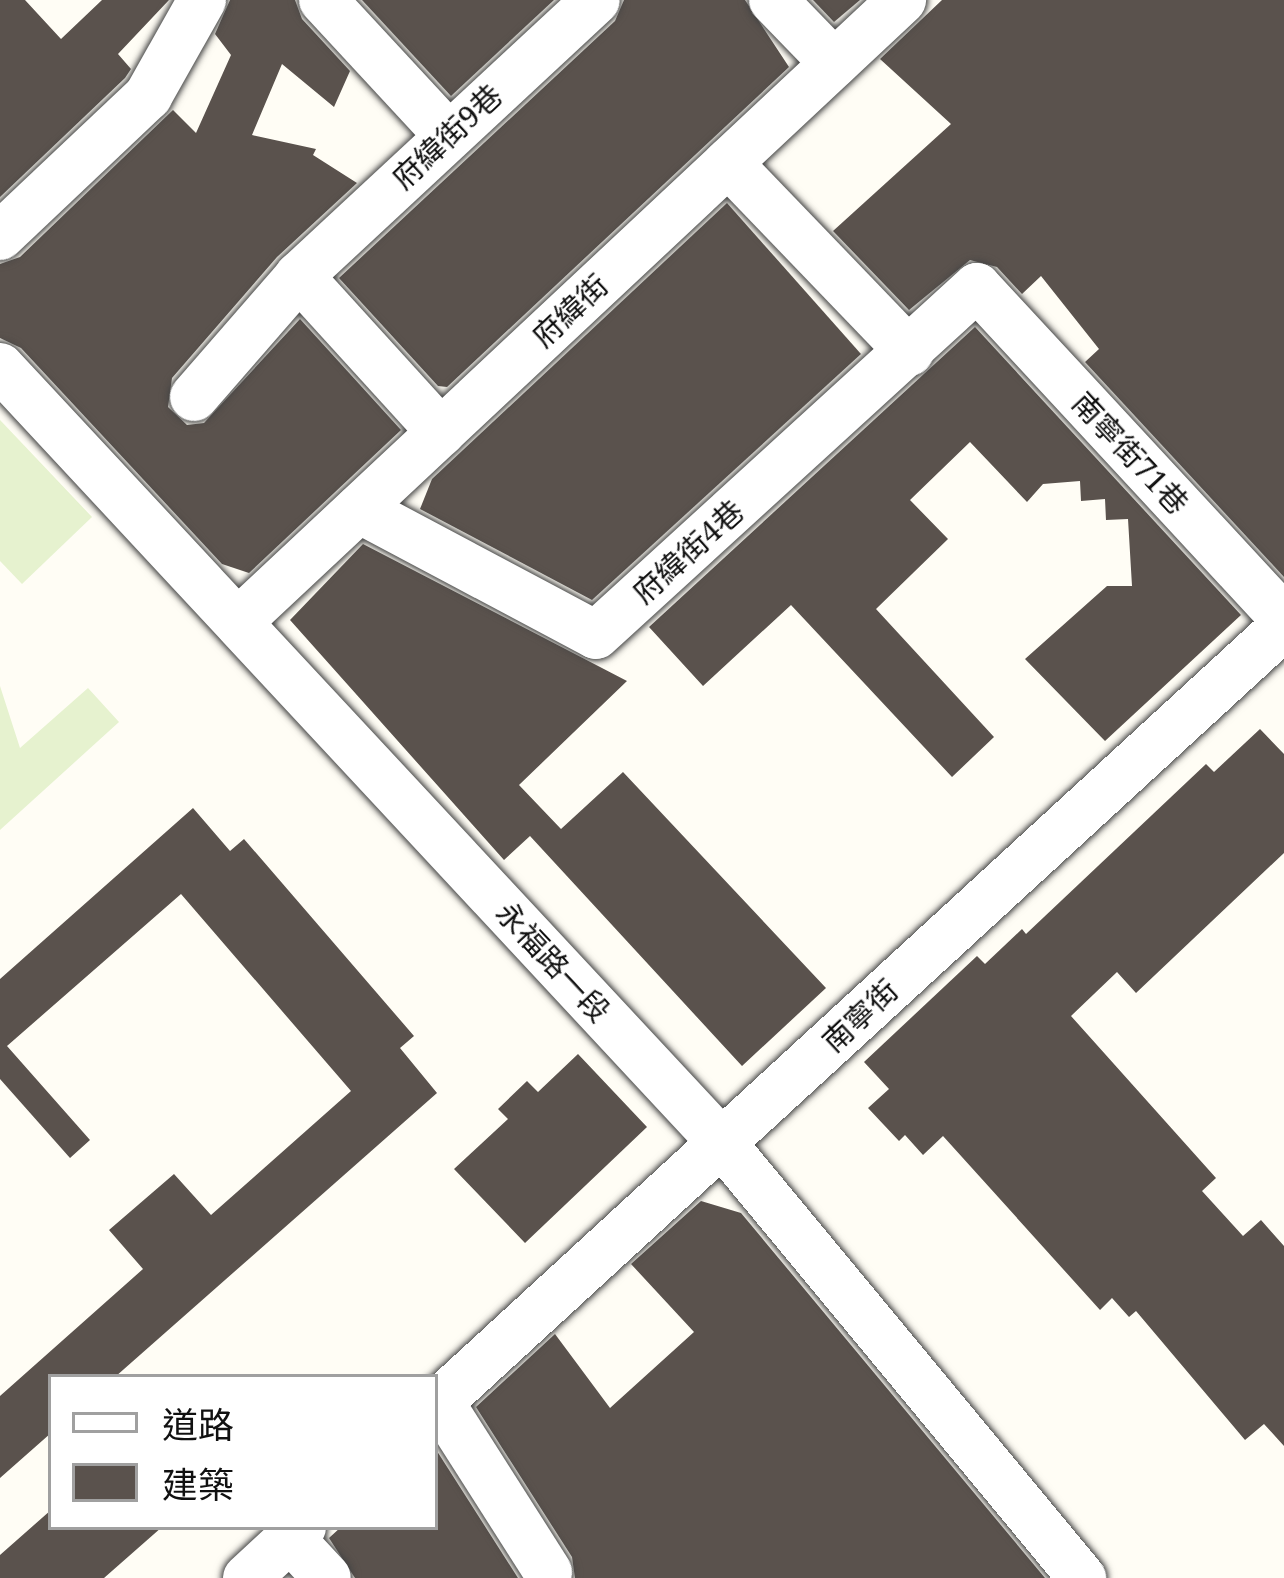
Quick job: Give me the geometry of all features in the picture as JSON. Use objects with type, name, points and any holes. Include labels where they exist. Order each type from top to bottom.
[{"type":"street","points":[[0,236],[148,96],[202,0]]},
{"type":"street","points":[[323,0],[448,135]]},
{"type":"street","name":"府緯街9巷","points":[[194,397],[299,276],[596,0]]},
{"type":"street","points":[[773,0],[834,63]]},
{"type":"street","name":"府緯街","points":[[238,622],[902,0]]},
{"type":"street","points":[[728,163],[910,352]]},
{"type":"street","points":[[299,276],[441,432]]},
{"type":"street","name":"府緯街4巷","points":[[359,509],[596,634],[977,287]]},
{"type":"street","name":"南寧街71巷","points":[[977,287],[1284,622]]},
{"type":"street","name":"永福路一段","points":[[0,367],[722,1143],[1082,1578]]},
{"type":"street","name":"南寧街","points":[[438,1403],[1284,622]]},
{"type":"street","points":[[438,1406],[548,1572]]},
{"type":"street","points":[[247,1578],[296,1533],[327,1578]]},
{"type":"green space","points":[[0,420],[92,517],[22,584],[0,561]]},
{"type":"green space","points":[[0,686],[20,748],[88,688],[119,722],[0,830]]},
{"type":"building","points":[[0,0],[25,0],[61,39],[102,0],[169,0],[118,54],[131,69],[125,78],[0,197]]},
{"type":"building","points":[[230,0],[295,0],[302,19],[350,71],[334,107],[282,64],[252,135],[316,149],[313,155],[357,183],[277,257],[172,378],[168,407],[187,425],[204,423],[300,319],[401,430],[249,573],[222,564],[21,348],[0,338],[0,264],[20,257],[173,110],[196,133],[231,55],[215,34]]},
{"type":"building","points":[[362,0],[554,0],[451,96]]},
{"type":"building","points":[[624,0],[745,0],[789,67],[447,387],[438,386],[339,278],[615,21]]},
{"type":"building","points":[[813,0],[860,0],[834,22]]},
{"type":"building","points":[[942,0],[1284,0],[1284,577],[1085,362],[1099,349],[1041,276],[1022,294],[997,267],[970,260],[909,310],[833,231],[951,124],[880,59]]},
{"type":"building","points":[[727,203],[861,354],[592,600],[420,509],[432,479]]},
{"type":"building","points":[[975,327],[1241,615],[1105,741],[1025,659],[1107,586],[1132,586],[1128,519],[1106,520],[1105,499],[1081,501],[1080,481],[1043,484],[1027,502],[970,442],[910,500],[948,539],[876,609],[994,737],[952,777],[791,605],[703,686],[649,627]]},
{"type":"building","points":[[363,544],[627,681],[519,785],[561,829],[623,772],[826,988],[742,1066],[530,836],[504,860],[290,620]]},
{"type":"building","points":[[1260,729],[1284,754],[1284,853],[1136,993],[1117,972],[1071,1016],[1216,1178],[1202,1191],[1243,1236],[1261,1220],[1284,1246],[1284,1446],[1264,1424],[1245,1440],[1136,1311],[1129,1317],[1112,1298],[1100,1310],[943,1136],[923,1155],[905,1135],[899,1141],[868,1108],[889,1089],[864,1062],[977,956],[985,964],[1022,929],[1026,934],[1206,764],[1214,772]]},
{"type":"building","points":[[193,808],[230,851],[244,839],[414,1036],[400,1048],[437,1093],[118,1374],[48,1374],[48,1436],[0,1478],[0,1396],[143,1269],[109,1230],[174,1174],[211,1215],[351,1091],[181,894],[7,1046],[90,1140],[70,1158],[0,1079],[0,979]]},
{"type":"building","points":[[578,1054],[647,1127],[525,1243],[454,1169],[508,1119],[498,1109],[527,1081],[538,1092]]},
{"type":"building","points":[[701,1201],[741,1213],[1045,1578],[575,1578],[572,1557],[476,1407],[555,1334],[610,1408],[694,1332],[631,1264]]},
{"type":"building","points":[[438,1453],[518,1578],[355,1578],[329,1538],[338,1530],[438,1530]]},
{"type":"building","points":[[48,1513],[48,1530],[159,1530],[104,1578],[0,1578],[0,1555]]}]
